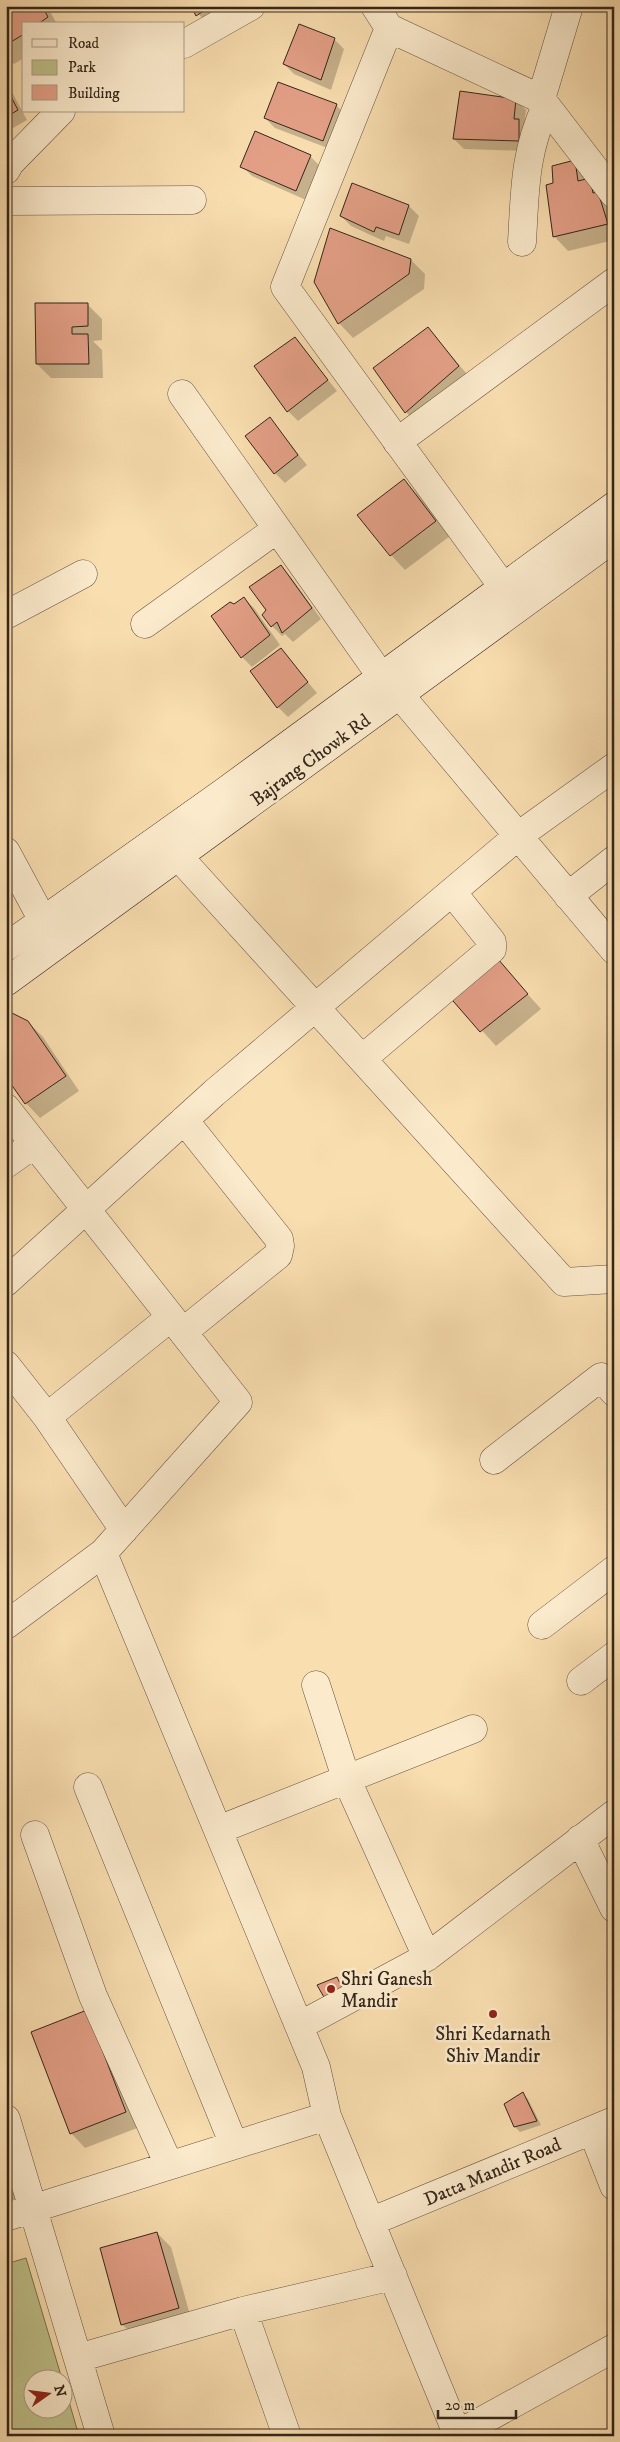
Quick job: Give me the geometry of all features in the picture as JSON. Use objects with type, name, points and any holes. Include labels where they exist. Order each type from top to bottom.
[{"type":"street","points":[[185,43],[251,6]]},
{"type":"street","points":[[522,242],[527,165],[534,131],[569,6]]},
{"type":"street","points":[[510,597],[285,286],[382,17],[543,103],[614,194]]},
{"type":"street","points":[[6,170],[60,112]]},
{"type":"street","points":[[6,201],[192,200]]},
{"type":"street","points":[[397,442],[614,282]]},
{"type":"street","points":[[182,394],[390,685],[614,950]]},
{"type":"street","name":"Bajrang Chowk Rd","points":[[6,947],[390,685],[510,597],[614,506]]},
{"type":"street","points":[[145,624],[277,529]]},
{"type":"street","name":"Bajrang Chowk Rd","points":[[510,597],[614,538]]},
{"type":"street","points":[[6,615],[82,574]]},
{"type":"street","name":"Bajrang Chowk Rd","points":[[6,982],[177,856],[390,685]]},
{"type":"street","points":[[6,1282],[184,1120],[518,836],[614,768]]},
{"type":"street","points":[[6,852],[56,944]]},
{"type":"street","points":[[177,856],[564,1282],[614,1279]]},
{"type":"street","points":[[568,896],[614,860]]},
{"type":"street","points":[[362,1059],[492,949],[492,942],[452,892]]},
{"type":"street","points":[[6,1108],[238,1402],[103,1553],[6,1625]]},
{"type":"street","points":[[47,1417],[278,1255],[279,1239],[184,1120]]},
{"type":"street","points":[[6,1164],[34,1144]]},
{"type":"street","points":[[6,1365],[47,1417],[124,1530]]},
{"type":"street","points":[[494,1460],[601,1377],[614,1392]]},
{"type":"street","points":[[103,1553],[316,2067],[327,2116],[458,2435],[614,2348]]},
{"type":"street","points":[[542,1625],[614,1570]]},
{"type":"street","points":[[581,1681],[614,1656]]},
{"type":"street","points":[[316,1685],[346,1778],[427,1957]]},
{"type":"street","points":[[218,1830],[473,1729]]},
{"type":"street","points":[[88,1787],[234,2145]]},
{"type":"street","points":[[299,2026],[427,1957],[614,1814]]},
{"type":"street","points":[[35,1834],[93,1996],[169,2165]]},
{"type":"street","points":[[580,1839],[614,1908]]},
{"type":"street","points":[[6,2217],[327,2116]]},
{"type":"street","points":[[6,2119],[101,2436]]},
{"type":"street","points":[[603,2125],[614,2186]]},
{"type":"street","name":"Datta Mandir Road","points":[[370,2222],[603,2125]]},
{"type":"street","points":[[78,2358],[243,2311],[393,2276]]},
{"type":"street","points":[[243,2311],[287,2436]]},
{"type":"green space","points":[[26,2258],[59,2370],[22,2370],[22,2420],[72,2420],[72,2412],[79,2436],[6,2436],[6,2264]]},
{"type":"building","points":[[6,6],[42,6],[48,17],[41,22],[22,22],[22,35],[6,45]]},
{"type":"building","points":[[191,6],[211,6],[196,16]]},
{"type":"building","points":[[299,24],[335,38],[321,80],[283,64]]},
{"type":"building","points":[[278,82],[337,104],[323,141],[264,118]]},
{"type":"building","points":[[6,87],[18,110],[6,117]]},
{"type":"building","points":[[460,91],[516,99],[514,119],[519,119],[519,141],[453,139]]},
{"type":"building","points":[[255,131],[311,155],[296,191],[240,167]]},
{"type":"building","points":[[575,160],[578,181],[590,178],[593,193],[598,192],[608,224],[553,237],[546,185],[553,183],[552,166]]},
{"type":"building","points":[[352,183],[409,205],[399,235],[376,227],[374,232],[340,216]]},
{"type":"building","points":[[330,228],[411,259],[409,274],[338,324],[314,282]]},
{"type":"building","points":[[35,303],[88,303],[88,326],[72,327],[72,334],[88,334],[89,364],[36,364]]},
{"type":"building","points":[[428,327],[459,366],[405,413],[373,368]]},
{"type":"building","points":[[295,337],[328,380],[287,412],[254,366]]},
{"type":"building","points":[[270,417],[298,455],[274,474],[245,436]]},
{"type":"building","points":[[404,479],[436,521],[390,556],[357,515]]},
{"type":"building","points":[[281,565],[312,608],[282,633],[277,622],[271,627],[262,615],[266,610],[249,587]]},
{"type":"building","points":[[244,597],[270,635],[241,658],[211,616],[230,602],[234,604]]},
{"type":"building","points":[[281,648],[308,682],[277,708],[250,671]]},
{"type":"building","points":[[498,959],[528,994],[480,1032],[447,994]]},
{"type":"building","points":[[12,1013],[28,1021],[66,1076],[25,1104],[6,1077],[6,1017]]},
{"type":"building","name":"Shri Ganesh Mandir","points":[[337,1977],[344,1992],[325,1999],[317,1985]]},
{"type":"building","points":[[87,2010],[126,2112],[70,2134],[31,2032]]},
{"type":"building","points":[[523,2092],[537,2121],[514,2127],[504,2104]]},
{"type":"building","points":[[157,2232],[179,2308],[121,2325],[100,2248]]},
{"type":"place","name":"Shri Ganesh Mandir","points":[[331,1989]]},
{"type":"place","name":"Shri Kedarnath Shiv Mandir","points":[[493,2014]]}]
